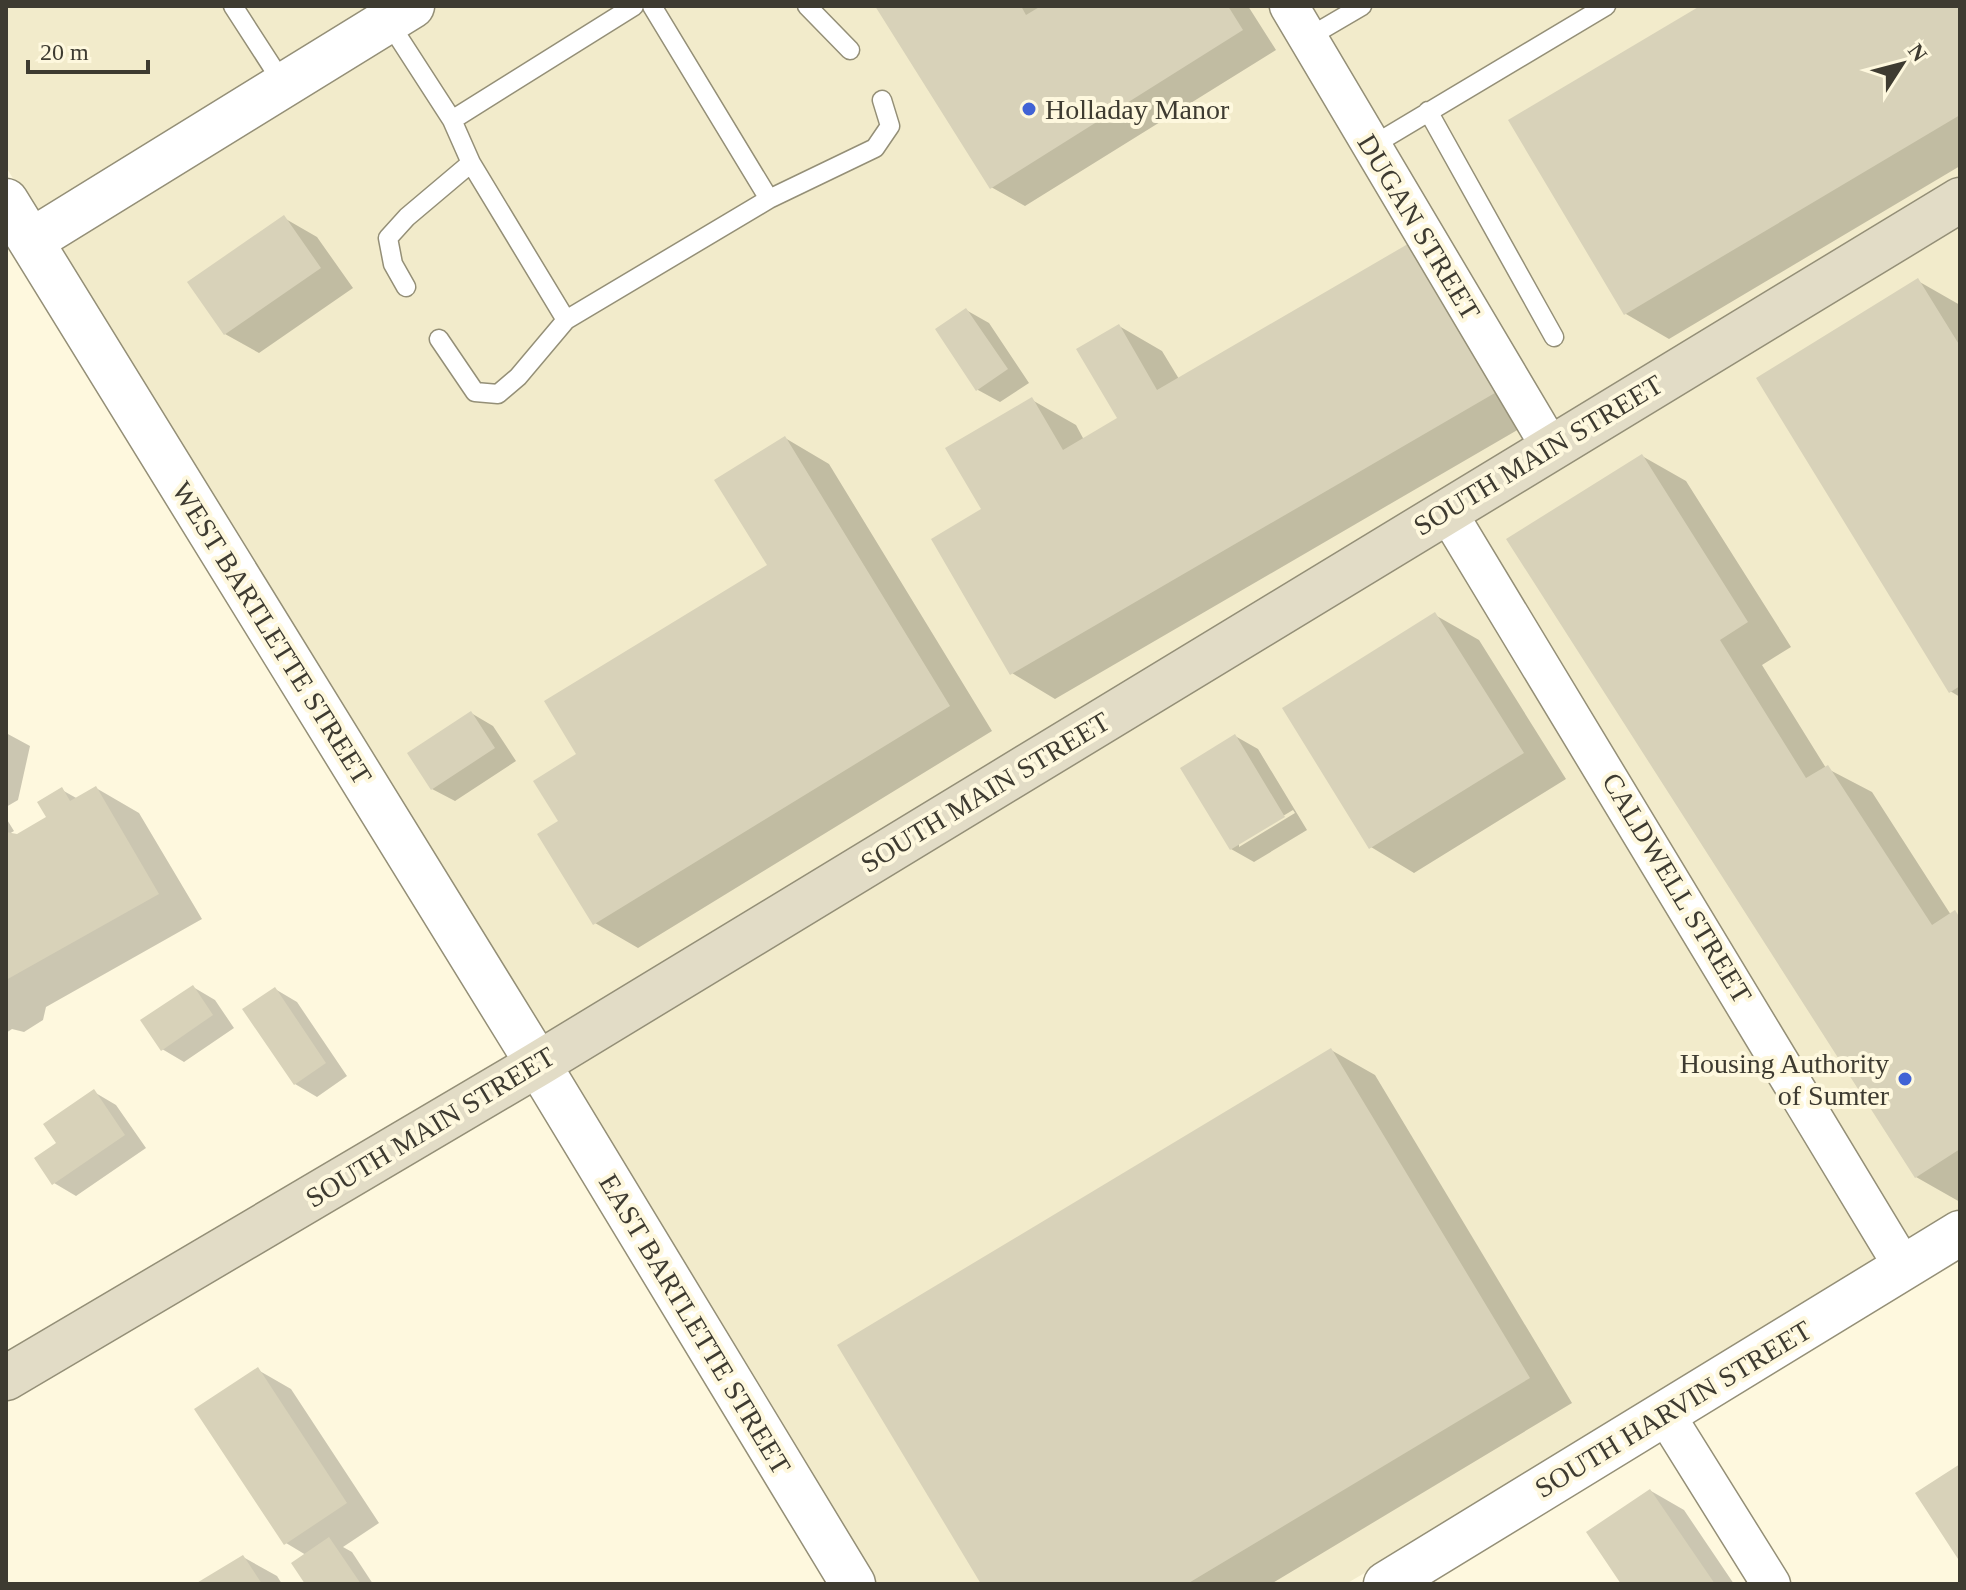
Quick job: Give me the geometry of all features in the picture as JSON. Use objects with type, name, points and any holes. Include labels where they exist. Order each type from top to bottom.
[{"type":"main road","name":"SOUTH MAIN STREET","points":[[6,1378],[538,1064],[1960,200]]},
{"type":"street","points":[[19,249],[400,14]]},
{"type":"street","name":"DUGAN STREET","points":[[1299,21],[1370,147],[1551,448]]},
{"type":"street","name":"WEST BARTLETTE STREET","points":[[6,201],[19,249],[538,1064]]},
{"type":"street","name":"CALDWELL STREET","points":[[1446,510],[1904,1268]]},
{"type":"street","name":"EAST BARTLETTE STREET","points":[[538,1064],[853,1584]]},
{"type":"street","name":"SOUTH HARVIN STREET","points":[[1386,1584],[1960,1233]]},
{"type":"street","points":[[1665,1414],[1771,1584]]},
{"type":"lane","points":[[233,6],[284,85]]},
{"type":"lane","points":[[452,120],[634,6]]},
{"type":"lane","points":[[652,6],[769,199]]},
{"type":"lane","points":[[807,6],[850,50]]},
{"type":"lane","points":[[1299,21],[1362,6]]},
{"type":"lane","points":[[1370,147],[1606,6]]},
{"type":"lane","points":[[400,14],[471,163],[566,320]]},
{"type":"lane","points":[[439,339],[475,392],[498,394],[518,377],[566,320],[769,199],[841,168],[875,148],[890,126],[882,100]]},
{"type":"lane","points":[[1428,111],[1554,337]]},
{"type":"lane","points":[[406,287],[393,264],[388,238],[407,217],[471,163]]},
{"type":"shaded area","points":[[6,6],[1960,6],[1960,1218],[1346,1584],[877,1584],[6,167]]},
{"type":"building","name":"Holladay Manor","points":[[875,6],[1021,6],[1026,15],[1041,6],[1228,6],[1243,30],[990,189]]},
{"type":"building","points":[[1700,6],[1960,6],[1960,115],[1624,315],[1508,120]]},
{"type":"building","points":[[284,215],[321,268],[224,335],[187,282]]},
{"type":"building","points":[[1413,241],[1500,390],[1010,675],[931,539],[981,509],[945,448],[1032,397],[1063,450],[1117,418],[1076,349],[1119,324],[1157,390]]},
{"type":"building","points":[[1918,278],[1960,346],[1960,686],[1949,693],[1756,378]]},
{"type":"building","points":[[966,308],[1008,369],[976,391],[935,329]]},
{"type":"building","points":[[785,436],[950,706],[593,925],[537,834],[558,821],[533,781],[576,754],[544,701],[767,565],[714,480]]},
{"type":"building","points":[[1642,454],[1748,622],[1720,640],[1806,778],[1828,765],[1932,925],[1955,910],[1960,918],[1960,1149],[1915,1178],[1506,539]]},
{"type":"building","points":[[1435,612],[1524,753],[1369,849],[1282,708]]},
{"type":"building","points":[[471,711],[495,748],[431,790],[407,753]]},
{"type":"building","points":[[1235,734],[1285,817],[1230,850],[1180,768]]},
{"type":"building","points":[[96,786],[159,894],[6,980],[6,832],[17,834],[46,817],[37,802],[62,787],[70,801]]},
{"type":"building","points":[[193,985],[213,1015],[161,1051],[140,1020]]},
{"type":"building","points":[[275,987],[326,1063],[294,1085],[242,1009]]},
{"type":"building","points":[[1331,1048],[1530,1378],[1187,1584],[981,1584],[837,1345]]},
{"type":"building","points":[[94,1089],[125,1135],[52,1185],[34,1158],[56,1143],[43,1124]]},
{"type":"building","points":[[258,1367],[347,1503],[284,1545],[194,1409]]},
{"type":"building","points":[[1960,1464],[1960,1562],[1915,1493]]},
{"type":"building","points":[[1650,1489],[1715,1584],[1621,1584],[1586,1532]]},
{"type":"building","points":[[329,1537],[361,1584],[305,1584],[291,1563]]},
{"type":"building","points":[[243,1555],[262,1584],[195,1584]]},
{"type":"place","name":"Holladay Manor","points":[[1029,109]]},
{"type":"place","name":"Housing Authority of Sumter","points":[[1905,1079]]}]
